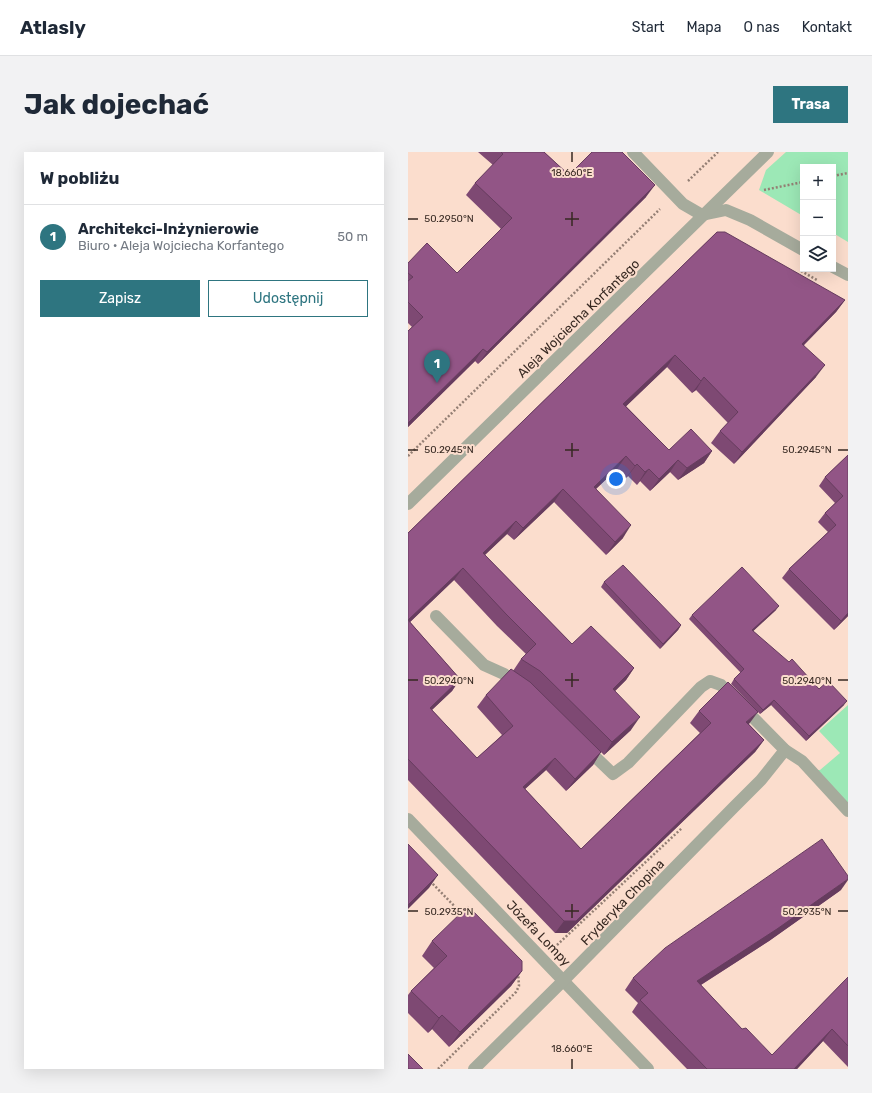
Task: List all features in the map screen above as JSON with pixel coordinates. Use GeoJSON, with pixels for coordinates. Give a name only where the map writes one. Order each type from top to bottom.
{"type":"FeatureCollection","features":[{"type":"Feature","properties":{"kind":"street"},"geometry":{"type":"LineString","coordinates":[[633,152],[683,204],[702,215],[726,210],[750,220],[800,248]]}},
{"type":"Feature","properties":{"kind":"street","name":"Aleja Wojciecha Korfantego"},"geometry":{"type":"LineString","coordinates":[[408,504],[768,152]]}},
{"type":"Feature","properties":{"kind":"street"},"geometry":{"type":"LineString","coordinates":[[836,269],[848,275]]}},
{"type":"Feature","properties":{"kind":"street"},"geometry":{"type":"LineString","coordinates":[[436,616],[484,665],[504,674],[526,689]]}},
{"type":"Feature","properties":{"kind":"street"},"geometry":{"type":"LineString","coordinates":[[575,737],[613,774],[628,764],[700,687],[710,681],[721,684],[785,750],[802,761],[848,811]]}},
{"type":"Feature","properties":{"kind":"street","name":"Fryderyka Chopina"},"geometry":{"type":"LineString","coordinates":[[474,1069],[761,780],[785,750]]}},
{"type":"Feature","properties":{"kind":"street","name":"Józefa Lompy"},"geometry":{"type":"LineString","coordinates":[[408,819],[648,1069]]}},
{"type":"Feature","properties":{"kind":"path"},"geometry":{"type":"LineString","coordinates":[[687,182],[718,152]]}},
{"type":"Feature","properties":{"kind":"path"},"geometry":{"type":"LineString","coordinates":[[836,175],[848,173]]}},
{"type":"Feature","properties":{"kind":"path"},"geometry":{"type":"LineString","coordinates":[[764,190],[800,183]]}},
{"type":"Feature","properties":{"kind":"path"},"geometry":{"type":"LineString","coordinates":[[408,456],[665,204]]}},
{"type":"Feature","properties":{"kind":"path"},"geometry":{"type":"LineString","coordinates":[[552,940],[557,945],[686,824]]}},
{"type":"Feature","properties":{"kind":"path"},"geometry":{"type":"LineString","coordinates":[[424,875],[463,915]]}},
{"type":"Feature","properties":{"kind":"path"},"geometry":{"type":"LineString","coordinates":[[438,1069],[516,992],[519,986],[519,978],[518,972],[512,966]]}},
{"type":"Feature","properties":{"kind":"green space"},"geometry":{"type":"Polygon","coordinates":[[[786,152],[848,152],[848,242],[836,235],[836,164],[800,164],[800,214],[759,190],[766,170],[786,152]]]}},
{"type":"Feature","properties":{"kind":"green space"},"geometry":{"type":"Polygon","coordinates":[[[848,705],[848,811],[811,770],[820,770],[840,753],[819,731],[848,705]]]}},
{"type":"Feature","properties":{"kind":"building"},"geometry":{"type":"Polygon","coordinates":[[[501,152],[544,152],[569,175],[592,152],[622,152],[655,185],[487,352],[483,349],[408,423],[408,331],[423,317],[408,302],[408,281],[413,277],[408,273],[408,263],[427,243],[457,273],[512,218],[475,183],[503,154],[501,152]]]}},
{"type":"Feature","properties":{"kind":"building"},"geometry":{"type":"Polygon","coordinates":[[[717,232],[725,232],[845,300],[802,344],[825,365],[742,452],[720,431],[738,412],[704,377],[701,381],[675,355],[623,404],[669,450],[691,429],[712,451],[687,468],[678,460],[659,479],[649,469],[645,472],[637,464],[635,466],[626,456],[594,487],[631,525],[615,542],[563,489],[523,528],[516,521],[483,553],[572,644],[591,626],[634,668],[613,689],[640,717],[612,742],[540,671],[521,659],[536,644],[463,568],[408,620],[408,533],[717,232]]]}},
{"type":"Feature","properties":{"kind":"building"},"geometry":{"type":"Polygon","coordinates":[[[848,455],[848,613],[841,621],[789,569],[836,525],[825,513],[843,496],[825,477],[848,455]]]}},
{"type":"Feature","properties":{"kind":"building"},"geometry":{"type":"Polygon","coordinates":[[[623,565],[681,625],[663,644],[604,582],[623,565]]]}},
{"type":"Feature","properties":{"kind":"building"},"geometry":{"type":"Polygon","coordinates":[[[742,567],[779,606],[752,630],[789,662],[792,659],[819,689],[828,681],[847,701],[809,736],[774,700],[763,710],[734,679],[744,669],[692,615],[742,567]]]}},
{"type":"Feature","properties":{"kind":"building"},"geometry":{"type":"Polygon","coordinates":[[[408,620],[460,679],[430,708],[477,758],[513,726],[486,695],[511,669],[530,682],[601,752],[575,779],[555,758],[523,787],[581,849],[711,723],[699,711],[728,682],[758,712],[746,722],[764,740],[576,921],[564,921],[408,759],[408,620]]]}},
{"type":"Feature","properties":{"kind":"building"},"geometry":{"type":"Polygon","coordinates":[[[822,839],[848,876],[848,879],[777,929],[697,981],[742,1029],[746,1028],[772,1055],[848,977],[848,1046],[832,1029],[794,1069],[707,1069],[640,1000],[648,993],[633,978],[665,948],[822,839]]]}},
{"type":"Feature","properties":{"kind":"building"},"geometry":{"type":"Polygon","coordinates":[[[408,844],[438,875],[408,905],[408,844]]]}},
{"type":"Feature","properties":{"kind":"building"},"geometry":{"type":"Polygon","coordinates":[[[468,906],[522,961],[522,971],[460,1032],[442,1015],[439,1018],[411,991],[447,956],[432,941],[468,906]]]}},
{"type":"Feature","properties":{"kind":"building"},"geometry":{"type":"Polygon","coordinates":[[[408,1054],[423,1069],[408,1069],[408,1054]]]}},
{"type":"Feature","properties":{"kind":"place","name":"Architekci-Inżynierowie"},"geometry":{"type":"Point","coordinates":[437,383]}}]}
